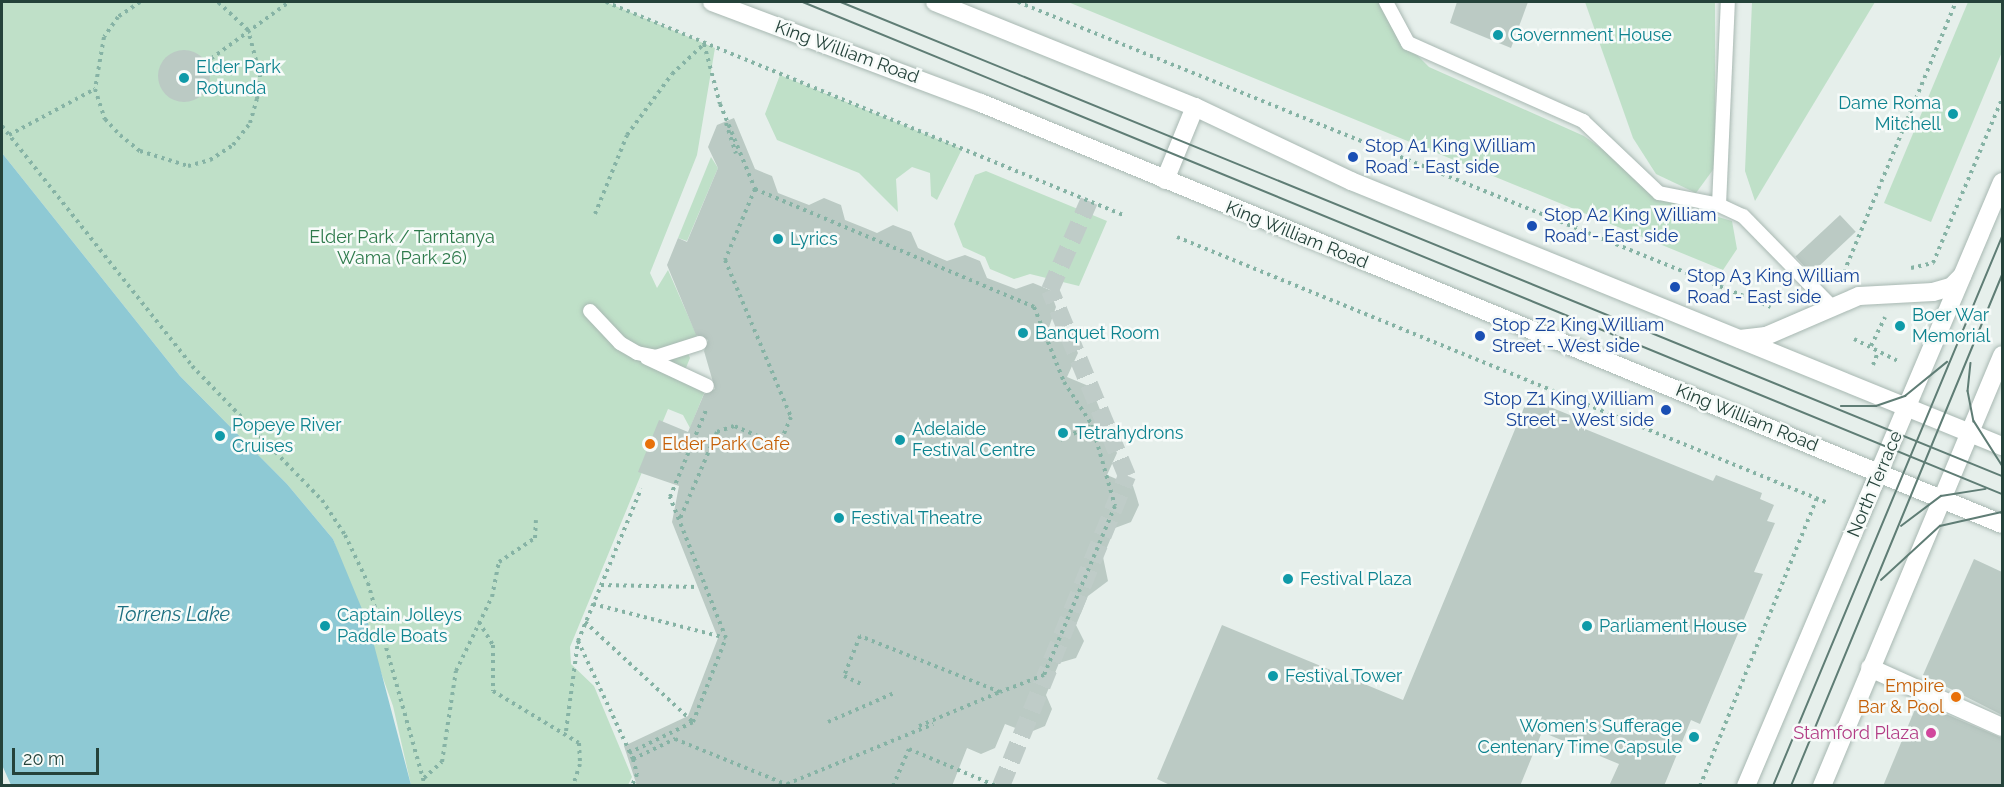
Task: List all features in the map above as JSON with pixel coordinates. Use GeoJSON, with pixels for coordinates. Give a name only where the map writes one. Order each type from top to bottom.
{"type":"FeatureCollection","features":[{"type":"Feature","properties":{"kind":"main road","name":"King William Road"},"geometry":{"type":"LineString","coordinates":[[712,2],[876,62],[1881,471],[2002,524]]}},
{"type":"Feature","properties":{"kind":"main road"},"geometry":{"type":"LineString","coordinates":[[935,2],[1195,107],[1351,181],[2002,446]]}},
{"type":"Feature","properties":{"kind":"main road"},"geometry":{"type":"LineString","coordinates":[[1165,180],[1195,107]]}},
{"type":"Feature","properties":{"kind":"main road","name":"North Terrace"},"geometry":{"type":"LineString","coordinates":[[1746,786],[2002,182]]}},
{"type":"Feature","properties":{"kind":"main road"},"geometry":{"type":"LineString","coordinates":[[1731,337],[1766,336],[1831,306],[1868,294],[1944,290],[1966,269]]}},
{"type":"Feature","properties":{"kind":"main road"},"geometry":{"type":"LineString","coordinates":[[1822,786],[2002,355]]}},
{"type":"Feature","properties":{"kind":"main road"},"geometry":{"type":"LineString","coordinates":[[1870,668],[2002,727]]}},
{"type":"Feature","properties":{"kind":"lane"},"geometry":{"type":"LineString","coordinates":[[1386,2],[1408,42],[1583,121],[1659,193],[1719,205],[1743,216],[1831,306]]}},
{"type":"Feature","properties":{"kind":"lane"},"geometry":{"type":"LineString","coordinates":[[1719,205],[1728,2]]}},
{"type":"Feature","properties":{"kind":"lane"},"geometry":{"type":"LineString","coordinates":[[590,311],[620,343],[707,386]]}},
{"type":"Feature","properties":{"kind":"lane"},"geometry":{"type":"LineString","coordinates":[[637,353],[656,357],[700,343]]}},
{"type":"Feature","properties":{"kind":"path"},"geometry":{"type":"LineString","coordinates":[[140,2],[118,17],[104,37],[96,89],[105,119],[140,151],[188,166],[210,160],[250,123],[257,99],[260,75],[248,30],[218,2]]}},
{"type":"Feature","properties":{"kind":"path"},"geometry":{"type":"LineString","coordinates":[[205,63],[289,2]]}},
{"type":"Feature","properties":{"kind":"path"},"geometry":{"type":"LineString","coordinates":[[606,2],[1123,215]]}},
{"type":"Feature","properties":{"kind":"path"},"geometry":{"type":"LineString","coordinates":[[1018,2],[1777,309]]}},
{"type":"Feature","properties":{"kind":"path"},"geometry":{"type":"LineString","coordinates":[[1866,270],[1844,272],[1956,2]]}},
{"type":"Feature","properties":{"kind":"path"},"geometry":{"type":"LineString","coordinates":[[633,759],[675,739],[788,785],[1044,675],[1114,506],[1092,425],[1064,382],[1034,307],[755,189],[726,121],[704,44]]}},
{"type":"Feature","properties":{"kind":"path"},"geometry":{"type":"LineString","coordinates":[[596,214],[627,135],[672,74],[704,44]]}},
{"type":"Feature","properties":{"kind":"path"},"geometry":{"type":"LineString","coordinates":[[9,135],[37,118],[96,89]]}},
{"type":"Feature","properties":{"kind":"path"},"geometry":{"type":"LineString","coordinates":[[1898,268],[1933,263],[2002,99]]}},
{"type":"Feature","properties":{"kind":"path"},"geometry":{"type":"LineString","coordinates":[[2,126],[192,366],[322,500],[345,535],[368,583],[425,786]]}},
{"type":"Feature","properties":{"kind":"path"},"geometry":{"type":"LineString","coordinates":[[679,521],[717,432],[734,426],[779,445],[791,417],[725,260],[755,189]]}},
{"type":"Feature","properties":{"kind":"path"},"geometry":{"type":"LineString","coordinates":[[1177,237],[1828,502]]}},
{"type":"Feature","properties":{"kind":"path"},"geometry":{"type":"LineString","coordinates":[[1871,346],[1889,309]]}},
{"type":"Feature","properties":{"kind":"path"},"geometry":{"type":"LineString","coordinates":[[1854,339],[1898,361]]}},
{"type":"Feature","properties":{"kind":"path"},"geometry":{"type":"LineString","coordinates":[[1873,365],[1878,352]]}},
{"type":"Feature","properties":{"kind":"path"},"geometry":{"type":"LineString","coordinates":[[629,753],[693,722],[726,638],[670,496],[706,410]]}},
{"type":"Feature","properties":{"kind":"path"},"geometry":{"type":"LineString","coordinates":[[1060,440],[1092,425]]}},
{"type":"Feature","properties":{"kind":"path"},"geometry":{"type":"LineString","coordinates":[[566,731],[578,641],[641,489]]}},
{"type":"Feature","properties":{"kind":"path"},"geometry":{"type":"LineString","coordinates":[[1700,786],[1817,498]]}},
{"type":"Feature","properties":{"kind":"path"},"geometry":{"type":"LineString","coordinates":[[424,778],[442,762],[456,671],[492,597],[499,562],[535,538],[536,520]]}},
{"type":"Feature","properties":{"kind":"path"},"geometry":{"type":"LineString","coordinates":[[601,585],[699,586]]}},
{"type":"Feature","properties":{"kind":"path"},"geometry":{"type":"LineString","coordinates":[[593,604],[726,638]]}},
{"type":"Feature","properties":{"kind":"path"},"geometry":{"type":"LineString","coordinates":[[478,622],[493,645],[493,691],[566,731],[581,750],[573,786]]}},
{"type":"Feature","properties":{"kind":"path"},"geometry":{"type":"LineString","coordinates":[[585,622],[693,722]]}},
{"type":"Feature","properties":{"kind":"path"},"geometry":{"type":"LineString","coordinates":[[863,685],[844,676],[860,636],[1000,692]]}},
{"type":"Feature","properties":{"kind":"path"},"geometry":{"type":"LineString","coordinates":[[578,641],[633,759],[637,774],[632,786]]}},
{"type":"Feature","properties":{"kind":"path"},"geometry":{"type":"LineString","coordinates":[[828,722],[894,693]]}},
{"type":"Feature","properties":{"kind":"path"},"geometry":{"type":"LineString","coordinates":[[902,735],[933,724]]}},
{"type":"Feature","properties":{"kind":"path"},"geometry":{"type":"LineString","coordinates":[[668,735],[716,756]]}},
{"type":"Feature","properties":{"kind":"path"},"geometry":{"type":"LineString","coordinates":[[892,786],[909,749],[996,786]]}},
{"type":"Feature","properties":{"kind":"green space","name":"Elder Park / Tarntanya Wama (Park 26)"},"geometry":{"type":"Polygon","coordinates":[[[2,2],[606,2],[715,48],[697,155],[650,273],[657,288],[668,270],[700,343],[686,349],[690,358],[683,375],[707,386],[690,428],[683,415],[668,409],[570,647],[571,664],[594,686],[632,777],[628,785],[411,785],[393,706],[333,539],[287,484],[180,376],[2,153],[2,2]]]}},
{"type":"Feature","properties":{"kind":"green space"},"geometry":{"type":"Polygon","coordinates":[[[1068,2],[1383,2],[1403,41],[1429,67],[1584,136],[1681,206],[1732,221],[1737,249],[1723,270],[1068,2]]]}},
{"type":"Feature","properties":{"kind":"green space"},"geometry":{"type":"Polygon","coordinates":[[[1585,2],[1715,2],[1715,167],[1696,193],[1656,174],[1633,138],[1585,2]]]}},
{"type":"Feature","properties":{"kind":"green space"},"geometry":{"type":"Polygon","coordinates":[[[1752,2],[1875,2],[1755,201],[1745,171],[1752,2]]]}},
{"type":"Feature","properties":{"kind":"green space"},"geometry":{"type":"Polygon","coordinates":[[[1968,2],[2002,2],[2002,52],[1931,222],[1884,203],[1968,2]]]}},
{"type":"Feature","properties":{"kind":"green space"},"geometry":{"type":"Polygon","coordinates":[[[780,75],[962,149],[937,200],[931,196],[930,173],[912,167],[896,179],[898,212],[859,173],[777,140],[765,114],[780,75]]]}},
{"type":"Feature","properties":{"kind":"green space"},"geometry":{"type":"Polygon","coordinates":[[[711,157],[718,168],[687,241],[678,238],[711,157]]]}},
{"type":"Feature","properties":{"kind":"green space"},"geometry":{"type":"Polygon","coordinates":[[[986,171],[1107,221],[1079,286],[1030,274],[1014,279],[990,269],[985,257],[963,247],[954,224],[975,175],[986,171]]]}},
{"type":"Feature","properties":{"kind":"water","name":"Torrens Lake"},"geometry":{"type":"Polygon","coordinates":[[[2,153],[180,376],[287,484],[333,539],[369,626],[411,785],[11,785],[2,765],[2,153]]]}},
{"type":"Feature","properties":{"kind":"building","name":"Government House"},"geometry":{"type":"Polygon","coordinates":[[[1457,2],[1528,2],[1511,48],[1450,23],[1457,2]]]}},
{"type":"Feature","properties":{"kind":"building","name":"Elder Park Rotunda"},"geometry":{"type":"Polygon","coordinates":[[[179,50],[189,50],[203,57],[210,76],[203,95],[189,102],[179,102],[169,98],[162,91],[158,81],[158,71],[162,61],[169,54],[179,50]]]}},
{"type":"Feature","properties":{"kind":"building","name":"Adelaide Festival Centre"},"geometry":{"type":"Polygon","coordinates":[[[734,118],[755,169],[772,176],[778,193],[809,205],[824,198],[841,205],[845,220],[877,233],[893,225],[911,232],[918,248],[947,261],[965,255],[980,261],[987,278],[1016,289],[1033,283],[1050,290],[1056,307],[1047,333],[1071,338],[1078,353],[1067,377],[1091,387],[1117,453],[1107,475],[1133,486],[1136,495],[1139,505],[1131,522],[1115,528],[1103,557],[1108,581],[1088,596],[1076,625],[1084,641],[1076,658],[1059,663],[1046,695],[1052,709],[1045,726],[1028,733],[1005,724],[995,748],[981,754],[967,748],[952,786],[637,786],[624,746],[688,716],[718,638],[672,522],[679,486],[638,472],[659,420],[688,432],[704,394],[715,389],[704,351],[708,340],[696,335],[667,265],[678,238],[687,242],[718,168],[708,147],[717,125],[734,118]]]}},
{"type":"Feature","properties":{"kind":"building"},"geometry":{"type":"Polygon","coordinates":[[[1840,215],[1856,232],[1811,273],[1795,257],[1840,215]]]}},
{"type":"Feature","properties":{"kind":"building","name":"Parliament House"},"geometry":{"type":"Polygon","coordinates":[[[1528,398],[1587,422],[1585,429],[1713,481],[1716,475],[1762,493],[1760,499],[1774,505],[1767,521],[1775,523],[1754,572],[1763,574],[1700,724],[1691,720],[1664,786],[1609,786],[1619,764],[1542,732],[1520,786],[1172,786],[1157,779],[1222,625],[1403,700],[1528,398]]]}},
{"type":"Feature","properties":{"kind":"building"},"geometry":{"type":"Polygon","coordinates":[[[1974,559],[2002,572],[2002,715],[1923,675],[1974,559]]]}},
{"type":"Feature","properties":{"kind":"building","name":"Stamford Plaza"},"geometry":{"type":"Polygon","coordinates":[[[1918,702],[2002,738],[2002,786],[1883,786],[1918,702]]]}},
{"type":"Feature","properties":{"kind":"tunnel"},"geometry":{"type":"LineString","coordinates":[[1001,786],[1127,476],[1050,290],[1089,201]]}},
{"type":"Feature","properties":{"kind":"tram line"},"geometry":{"type":"LineString","coordinates":[[803,2],[2002,494]]}},
{"type":"Feature","properties":{"kind":"tram line"},"geometry":{"type":"LineString","coordinates":[[841,2],[2002,476]]}},
{"type":"Feature","properties":{"kind":"tram line"},"geometry":{"type":"LineString","coordinates":[[1773,786],[2002,237]]}},
{"type":"Feature","properties":{"kind":"tram line"},"geometry":{"type":"LineString","coordinates":[[1791,786],[2002,275]]}},
{"type":"Feature","properties":{"kind":"tram line"},"geometry":{"type":"LineString","coordinates":[[1841,406],[1876,406],[1905,396],[1947,362]]}},
{"type":"Feature","properties":{"kind":"tram line"},"geometry":{"type":"LineString","coordinates":[[1971,363],[1968,391],[1974,421],[2002,465]]}},
{"type":"Feature","properties":{"kind":"tram line"},"geometry":{"type":"LineString","coordinates":[[1901,526],[1941,496],[1985,489]]}},
{"type":"Feature","properties":{"kind":"tram line"},"geometry":{"type":"LineString","coordinates":[[1881,580],[1940,526],[2002,512]]}},
{"type":"Feature","properties":{"kind":"place","name":"Government House"},"geometry":{"type":"Point","coordinates":[1498,35]}},
{"type":"Feature","properties":{"kind":"place","name":"Elder Park Rotunda"},"geometry":{"type":"Point","coordinates":[184,78]}},
{"type":"Feature","properties":{"kind":"place","name":"Dame Roma Mitchell"},"geometry":{"type":"Point","coordinates":[1953,114]}},
{"type":"Feature","properties":{"kind":"place","name":"Stop A1 King William Road - East side"},"geometry":{"type":"Point","coordinates":[1353,157]}},
{"type":"Feature","properties":{"kind":"place","name":"Stop A2 King William Road - East side"},"geometry":{"type":"Point","coordinates":[1532,226]}},
{"type":"Feature","properties":{"kind":"place","name":"Lyrics"},"geometry":{"type":"Point","coordinates":[778,239]}},
{"type":"Feature","properties":{"kind":"place","name":"Stop A3 King William Road - East side"},"geometry":{"type":"Point","coordinates":[1675,287]}},
{"type":"Feature","properties":{"kind":"place","name":"Boer War Memorial"},"geometry":{"type":"Point","coordinates":[1900,326]}},
{"type":"Feature","properties":{"kind":"place","name":"Banquet Room"},"geometry":{"type":"Point","coordinates":[1023,333]}},
{"type":"Feature","properties":{"kind":"place","name":"Stop Z2 King William Street - West side"},"geometry":{"type":"Point","coordinates":[1480,336]}},
{"type":"Feature","properties":{"kind":"place","name":"Stop Z1 King William Street - West side"},"geometry":{"type":"Point","coordinates":[1666,410]}},
{"type":"Feature","properties":{"kind":"place","name":"Tetrahydrons"},"geometry":{"type":"Point","coordinates":[1063,433]}},
{"type":"Feature","properties":{"kind":"place","name":"Popeye River Cruises"},"geometry":{"type":"Point","coordinates":[220,436]}},
{"type":"Feature","properties":{"kind":"place","name":"Adelaide Festival Centre"},"geometry":{"type":"Point","coordinates":[900,440]}},
{"type":"Feature","properties":{"kind":"place","name":"Elder Park Cafe"},"geometry":{"type":"Point","coordinates":[650,444]}},
{"type":"Feature","properties":{"kind":"place","name":"Festival Theatre"},"geometry":{"type":"Point","coordinates":[839,518]}},
{"type":"Feature","properties":{"kind":"place","name":"Festival Plaza"},"geometry":{"type":"Point","coordinates":[1288,579]}},
{"type":"Feature","properties":{"kind":"place","name":"Captain Jolleys Paddle Boats"},"geometry":{"type":"Point","coordinates":[325,626]}},
{"type":"Feature","properties":{"kind":"place","name":"Parliament House"},"geometry":{"type":"Point","coordinates":[1587,626]}},
{"type":"Feature","properties":{"kind":"place","name":"Festival Tower"},"geometry":{"type":"Point","coordinates":[1273,676]}},
{"type":"Feature","properties":{"kind":"place","name":"Empire Bar & Pool"},"geometry":{"type":"Point","coordinates":[1956,697]}},
{"type":"Feature","properties":{"kind":"place","name":"Stamford Plaza"},"geometry":{"type":"Point","coordinates":[1931,733]}},
{"type":"Feature","properties":{"kind":"place","name":"Women's Sufferage Centenary Time Capsule"},"geometry":{"type":"Point","coordinates":[1694,737]}}]}
